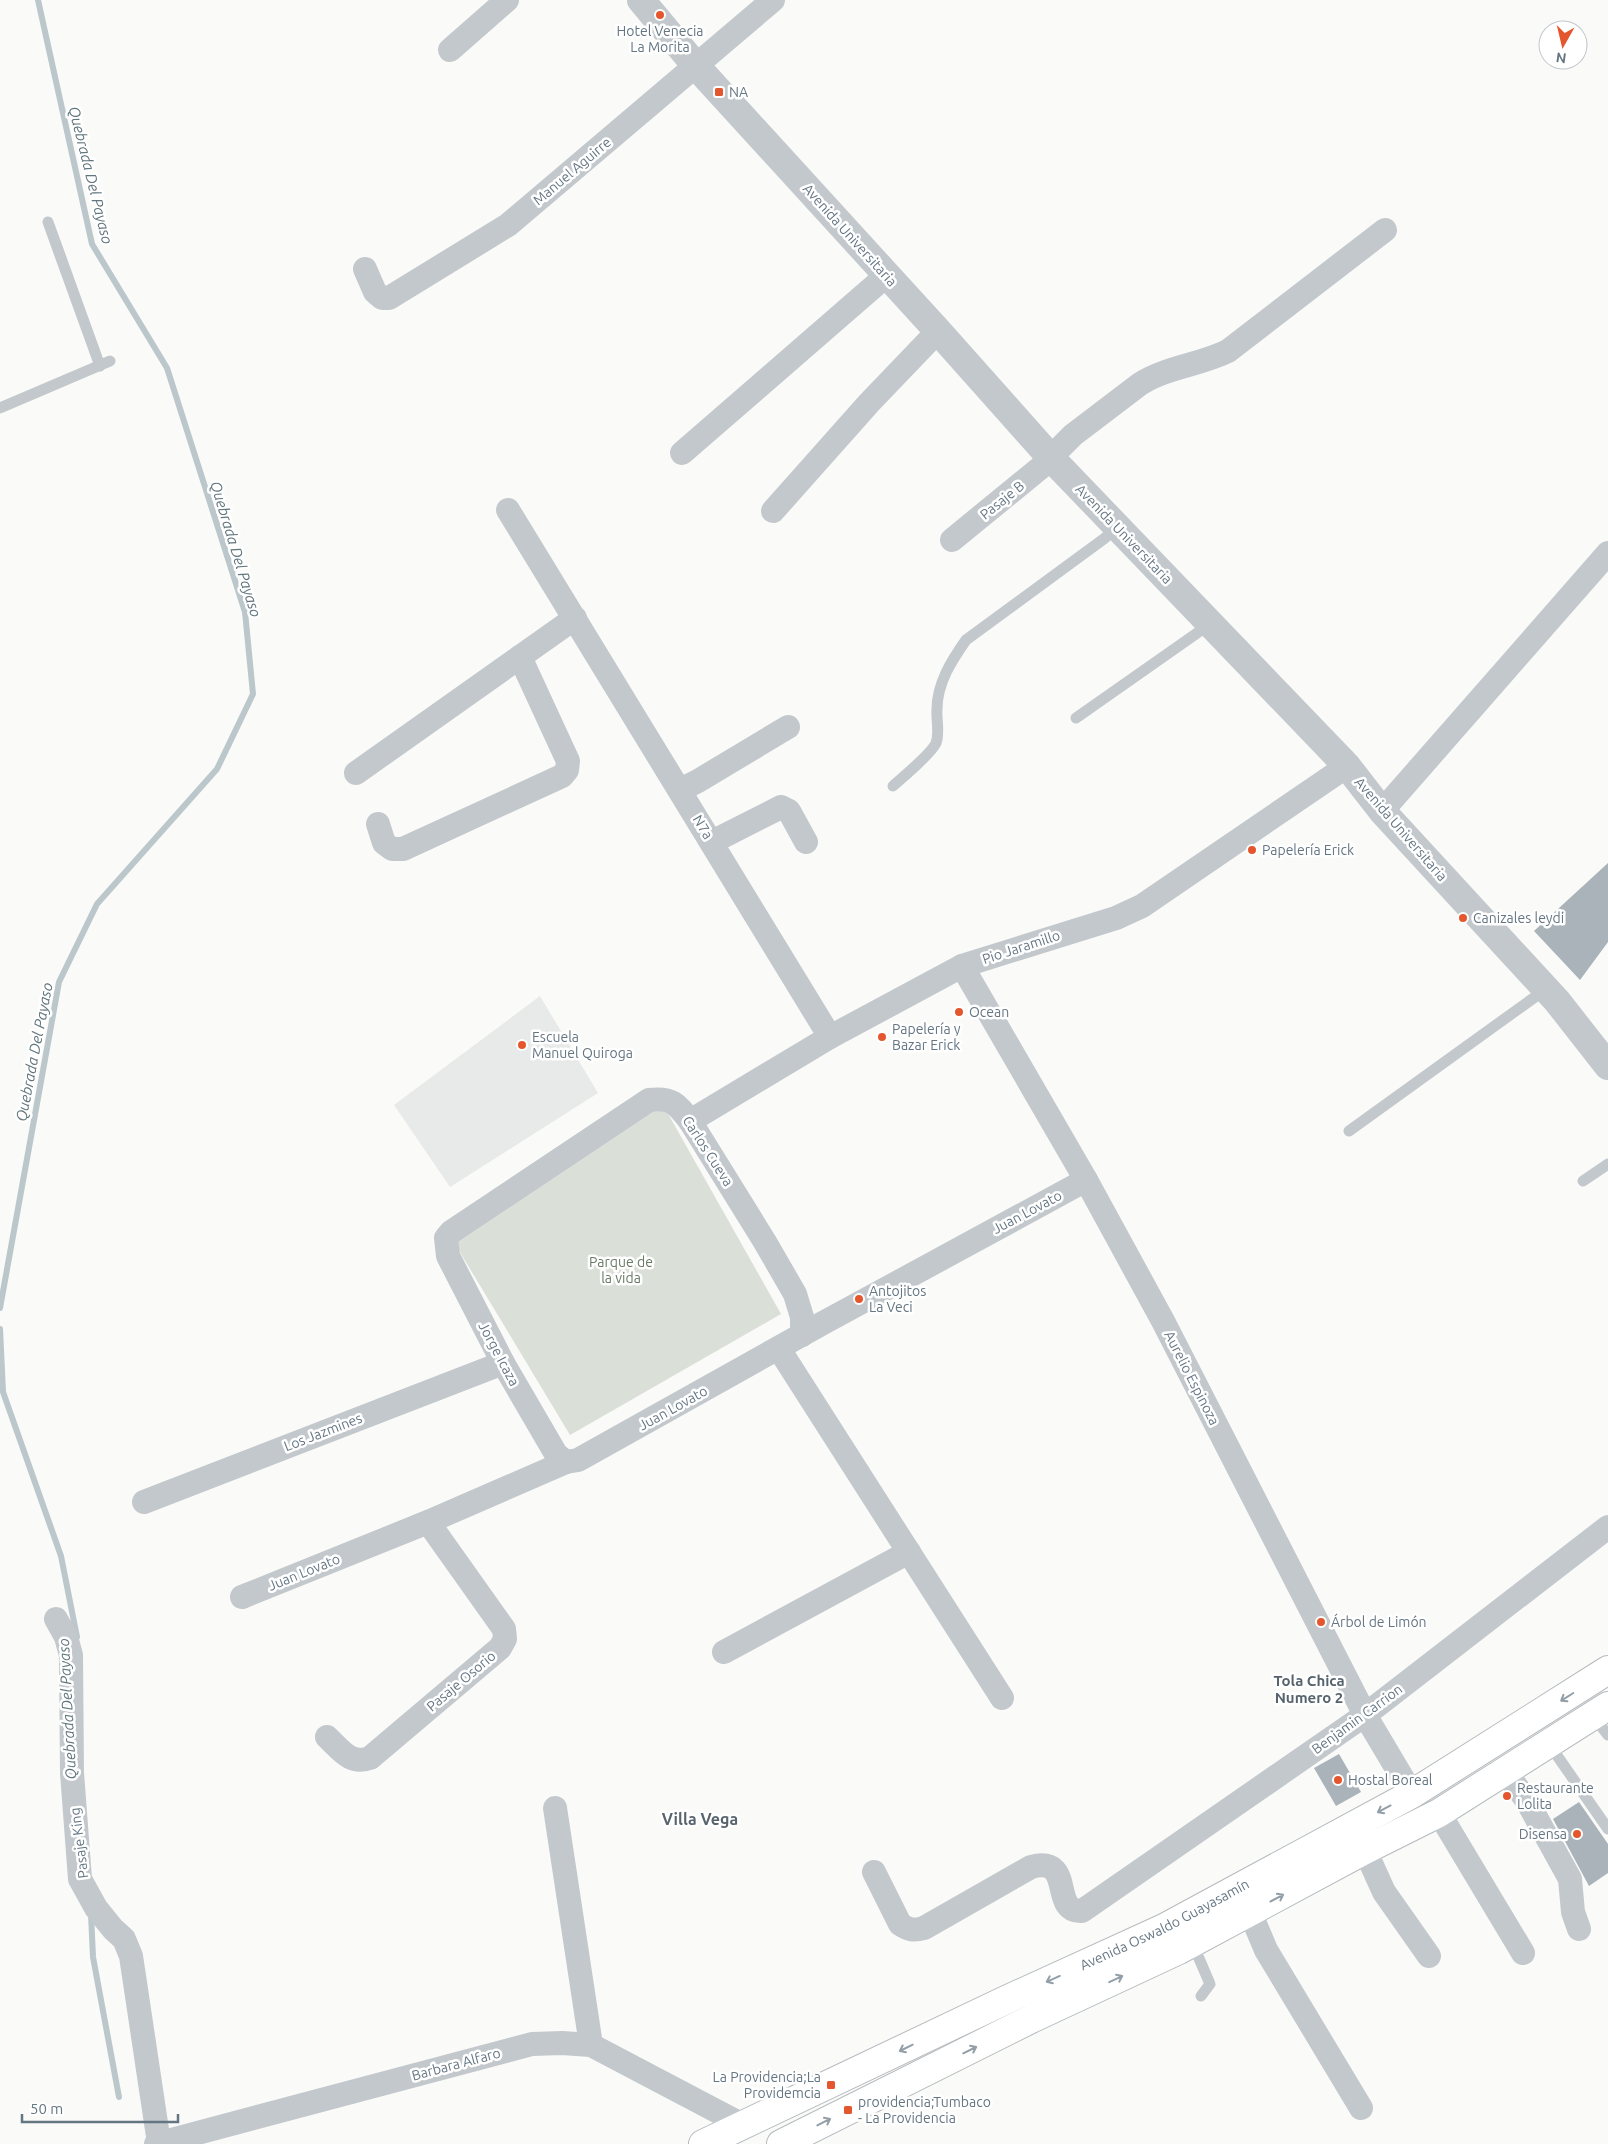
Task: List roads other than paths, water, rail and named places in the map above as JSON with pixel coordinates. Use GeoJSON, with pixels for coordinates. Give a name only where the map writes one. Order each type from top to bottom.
{"type":"FeatureCollection","features":[{"type":"Feature","properties":{"kind":"main road","name":"Avenida Oswaldo Guayasamín"},"geometry":{"type":"LineString","coordinates":[[703,2144],[1008,1999],[1164,1928],[1412,1794],[1608,1670]]}},
{"type":"Feature","properties":{"kind":"main road","name":"Avenida Oswaldo Guayasamín"},"geometry":{"type":"LineString","coordinates":[[781,2144],[1192,1942],[1439,1813],[1549,1744],[1603,1719]]}},
{"type":"Feature","properties":{"kind":"street"},"geometry":{"type":"LineString","coordinates":[[450,50],[507,0]]}},
{"type":"Feature","properties":{"kind":"street","name":"Avenida Universitaria"},"geometry":{"type":"LineString","coordinates":[[641,0],[696,66],[1051,458],[1347,766],[1382,811],[1546,989],[1608,1066]]}},
{"type":"Feature","properties":{"kind":"street","name":"Manuel Aguirre"},"geometry":{"type":"LineString","coordinates":[[365,270],[375,292],[382,298],[390,298],[486,240],[508,225],[773,0]]}},
{"type":"Feature","properties":{"kind":"street","name":"Pasaje B"},"geometry":{"type":"LineString","coordinates":[[952,540],[1051,458],[1073,435],[1150,377],[1216,357],[1228,351],[1386,230]]}},
{"type":"Feature","properties":{"kind":"street"},"geometry":{"type":"LineString","coordinates":[[682,453],[887,276]]}},
{"type":"Feature","properties":{"kind":"street"},"geometry":{"type":"LineString","coordinates":[[773,511],[869,404],[938,331]]}},
{"type":"Feature","properties":{"kind":"street","name":"N7a"},"geometry":{"type":"LineString","coordinates":[[508,510],[830,1037]]}},
{"type":"Feature","properties":{"kind":"street"},"geometry":{"type":"LineString","coordinates":[[1382,811],[1608,553]]}},
{"type":"Feature","properties":{"kind":"street"},"geometry":{"type":"LineString","coordinates":[[356,773],[575,618]]}},
{"type":"Feature","properties":{"kind":"street"},"geometry":{"type":"LineString","coordinates":[[378,824],[384,843],[392,849],[403,848],[562,776],[567,770],[568,761],[520,657]]}},
{"type":"Feature","properties":{"kind":"street"},"geometry":{"type":"LineString","coordinates":[[680,790],[788,727]]}},
{"type":"Feature","properties":{"kind":"street","name":"Pio Jaramillo"},"geometry":{"type":"LineString","coordinates":[[690,1121],[830,1037],[962,966],[1116,918],[1142,906],[1347,766]]}},
{"type":"Feature","properties":{"kind":"street"},"geometry":{"type":"LineString","coordinates":[[712,842],[781,807],[788,810],[806,842]]}},
{"type":"Feature","properties":{"kind":"street","name":"Aurelio Espinoza"},"geometry":{"type":"LineString","coordinates":[[962,966],[1086,1180],[1163,1321],[1365,1715],[1412,1794]]}},
{"type":"Feature","properties":{"kind":"street","name":"Carlos Cueva"},"geometry":{"type":"LineString","coordinates":[[446,1238],[451,1232],[649,1100],[662,1098],[678,1106],[690,1121],[765,1242],[795,1294],[802,1317],[802,1335]]}},
{"type":"Feature","properties":{"kind":"street","name":"Juan Lovato"},"geometry":{"type":"LineString","coordinates":[[242,1597],[428,1522],[566,1462],[578,1460],[1086,1180]]}},
{"type":"Feature","properties":{"kind":"street","name":"Jorge Icaza"},"geometry":{"type":"LineString","coordinates":[[446,1238],[448,1256],[502,1363],[556,1454],[566,1462]]}},
{"type":"Feature","properties":{"kind":"street"},"geometry":{"type":"LineString","coordinates":[[779,1349],[1002,1698]]}},
{"type":"Feature","properties":{"kind":"street","name":"Los Jazmines"},"geometry":{"type":"LineString","coordinates":[[144,1502],[502,1363]]}},
{"type":"Feature","properties":{"kind":"street","name":"Pasaje Osorio"},"geometry":{"type":"LineString","coordinates":[[327,1737],[353,1760],[361,1761],[370,1758],[500,1648],[505,1639],[504,1629],[428,1522]]}},
{"type":"Feature","properties":{"kind":"street","name":"Benjamin Carrion"},"geometry":{"type":"LineString","coordinates":[[874,1872],[900,1924],[915,1930],[924,1928],[1031,1867],[1041,1864],[1056,1870],[1069,1908],[1082,1911],[1365,1715],[1608,1527]]}},
{"type":"Feature","properties":{"kind":"street"},"geometry":{"type":"LineString","coordinates":[[724,1652],[909,1552]]}},
{"type":"Feature","properties":{"kind":"street","name":"Pasaje King"},"geometry":{"type":"LineString","coordinates":[[56,1619],[66,1637],[70,1655],[72,1773],[80,1879],[96,1908],[124,1938],[131,1956],[157,2144]]}},
{"type":"Feature","properties":{"kind":"street"},"geometry":{"type":"LineString","coordinates":[[1505,1771],[1526,1801],[1570,1879],[1573,1912],[1579,1929]]}},
{"type":"Feature","properties":{"kind":"street"},"geometry":{"type":"LineString","coordinates":[[555,1808],[591,2045]]}},
{"type":"Feature","properties":{"kind":"street"},"geometry":{"type":"LineString","coordinates":[[1439,1813],[1523,1953]]}},
{"type":"Feature","properties":{"kind":"street"},"geometry":{"type":"LineString","coordinates":[[1365,1850],[1384,1892],[1428,1956]]}},
{"type":"Feature","properties":{"kind":"street"},"geometry":{"type":"LineString","coordinates":[[1250,1912],[1266,1950],[1361,2108]]}},
{"type":"Feature","properties":{"kind":"street","name":"Barbara Alfaro"},"geometry":{"type":"LineString","coordinates":[[157,2144],[532,2044],[562,2043],[591,2045],[743,2125]]}},
{"type":"Feature","properties":{"kind":"lane"},"geometry":{"type":"LineString","coordinates":[[1,404],[105,363],[48,222]]}},
{"type":"Feature","properties":{"kind":"lane"},"geometry":{"type":"LineString","coordinates":[[893,786],[936,744],[938,731],[936,708],[940,684],[954,657],[966,640],[1105,538],[1117,527]]}},
{"type":"Feature","properties":{"kind":"lane"},"geometry":{"type":"LineString","coordinates":[[1076,718],[1210,624]]}},
{"type":"Feature","properties":{"kind":"lane"},"geometry":{"type":"LineString","coordinates":[[1349,1131],[1546,989]]}},
{"type":"Feature","properties":{"kind":"lane"},"geometry":{"type":"LineString","coordinates":[[1583,1181],[1608,1164]]}},
{"type":"Feature","properties":{"kind":"lane"},"geometry":{"type":"LineString","coordinates":[[1549,1744],[1608,1829]]}},
{"type":"Feature","properties":{"kind":"lane"},"geometry":{"type":"LineString","coordinates":[[1192,1942],[1210,1984],[1201,1996]]}},
{"type":"Feature","properties":{"kind":"waterway","name":"Quebrada Del Payaso"},"geometry":{"type":"LineString","coordinates":[[0,1308],[59,982],[97,904],[217,769],[253,694],[245,612],[167,368],[92,244],[38,0]]}},
{"type":"Feature","properties":{"kind":"waterway","name":"Quebrada Del Payaso"},"geometry":{"type":"LineString","coordinates":[[0,1329],[3,1392],[61,1556],[77,1637]]}},
{"type":"Feature","properties":{"kind":"waterway","name":"Quebrada Del Payaso"},"geometry":{"type":"LineString","coordinates":[[91,1914],[93,1957],[119,2097]]}},
{"type":"Feature","properties":{"kind":"place","name":"Hotel Venecia La Morita"},"geometry":{"type":"Point","coordinates":[660,15]}},
{"type":"Feature","properties":{"kind":"place","name":"NA"},"geometry":{"type":"Point","coordinates":[719,92]}},
{"type":"Feature","properties":{"kind":"place","name":"Papelería Erick"},"geometry":{"type":"Point","coordinates":[1252,850]}},
{"type":"Feature","properties":{"kind":"place","name":"Canizales leydi"},"geometry":{"type":"Point","coordinates":[1463,918]}},
{"type":"Feature","properties":{"kind":"place","name":"Ocean"},"geometry":{"type":"Point","coordinates":[959,1012]}},
{"type":"Feature","properties":{"kind":"place","name":"Papelería y Bazar Erick"},"geometry":{"type":"Point","coordinates":[882,1037]}},
{"type":"Feature","properties":{"kind":"place","name":"Escuela Manuel Quiroga"},"geometry":{"type":"Point","coordinates":[522,1045]}},
{"type":"Feature","properties":{"kind":"place","name":"Antojitos La Veci"},"geometry":{"type":"Point","coordinates":[859,1299]}},
{"type":"Feature","properties":{"kind":"place","name":"Árbol de Limón"},"geometry":{"type":"Point","coordinates":[1321,1622]}},
{"type":"Feature","properties":{"kind":"place","name":"Hostal Boreal"},"geometry":{"type":"Point","coordinates":[1338,1780]}},
{"type":"Feature","properties":{"kind":"place","name":"Restaurante Lolita"},"geometry":{"type":"Point","coordinates":[1507,1796]}},
{"type":"Feature","properties":{"kind":"place","name":"Disensa"},"geometry":{"type":"Point","coordinates":[1577,1834]}},
{"type":"Feature","properties":{"kind":"place","name":"La Providencia;La Providemcia"},"geometry":{"type":"Point","coordinates":[831,2085]}},
{"type":"Feature","properties":{"kind":"place","name":"providencia;Tumbaco - La Providencia"},"geometry":{"type":"Point","coordinates":[848,2110]}},
{"type":"Feature","properties":{"kind":"district","name":"Tola Chica Numero 2"},"geometry":{"type":"Point","coordinates":[1309,1688]}},
{"type":"Feature","properties":{"kind":"district","name":"Villa Vega"},"geometry":{"type":"Point","coordinates":[700,1819]}},
{"type":"Feature","properties":{"kind":"park label","name":"Parque de la vida"},"geometry":{"type":"Point","coordinates":[621,1270]}}]}
